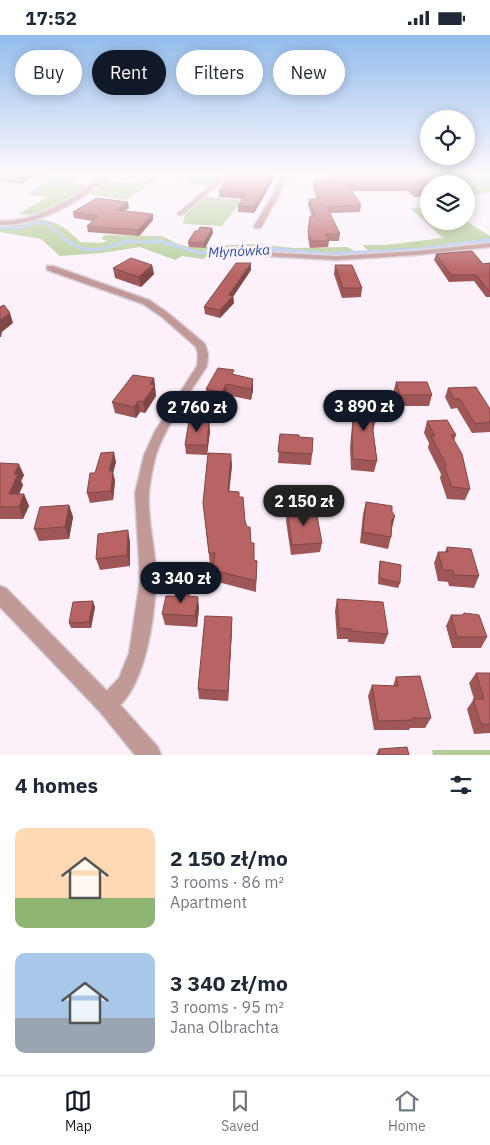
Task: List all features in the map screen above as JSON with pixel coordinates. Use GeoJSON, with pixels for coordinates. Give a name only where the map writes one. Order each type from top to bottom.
{"type":"FeatureCollection","features":[{"type":"Feature","properties":{"kind":"street"},"geometry":{"type":"LineString","coordinates":[[0,223],[24,223],[45,215],[55,209]]}},
{"type":"Feature","properties":{"kind":"street"},"geometry":{"type":"LineString","coordinates":[[180,214],[186,209]]}},
{"type":"Feature","properties":{"kind":"street"},"geometry":{"type":"LineString","coordinates":[[258,226],[268,209]]}},
{"type":"Feature","properties":{"kind":"street"},"geometry":{"type":"LineString","coordinates":[[264,254],[336,258],[416,253],[490,245]]}},
{"type":"Feature","properties":{"kind":"street"},"geometry":{"type":"LineString","coordinates":[[50,268],[146,303],[165,315],[196,341],[201,346],[203,354],[202,366],[161,431],[150,455],[142,493],[148,580],[138,653],[126,684],[107,705]]}},
{"type":"Feature","properties":{"kind":"street"},"geometry":{"type":"LineString","coordinates":[[0,594],[107,705],[150,755]]}},
{"type":"Feature","properties":{"kind":"green space"},"geometry":{"type":"Polygon","coordinates":[[[28,209],[53,209],[39,214],[18,214],[28,209]]]}},
{"type":"Feature","properties":{"kind":"green space"},"geometry":{"type":"Polygon","coordinates":[[[191,209],[235,209],[222,226],[183,224],[185,214],[191,209]]]}},
{"type":"Feature","properties":{"kind":"green space"},"geometry":{"type":"Polygon","coordinates":[[[411,209],[420,209],[420,217],[411,209]]]}},
{"type":"Feature","properties":{"kind":"green space"},"geometry":{"type":"Polygon","coordinates":[[[40,219],[62,226],[80,242],[100,243],[108,241],[101,239],[104,235],[162,236],[189,247],[255,244],[294,248],[348,247],[359,254],[321,257],[255,253],[255,256],[205,257],[204,259],[182,256],[175,260],[140,247],[102,253],[60,256],[41,239],[0,232],[0,225],[20,225],[40,219]]]}},
{"type":"Feature","properties":{"kind":"green space"},"geometry":{"type":"Polygon","coordinates":[[[475,227],[490,236],[490,243],[412,251],[370,252],[362,245],[385,245],[443,238],[434,230],[475,230],[475,227]]]}},
{"type":"Feature","properties":{"kind":"green space"},"geometry":{"type":"Polygon","coordinates":[[[432,750],[490,750],[490,755],[433,755],[432,750]]]}},
{"type":"Feature","properties":{"kind":"building"},"geometry":{"type":"Polygon","coordinates":[[[79,209],[118,209],[116,210],[153,214],[138,230],[87,226],[98,216],[73,212],[79,209]]]}},
{"type":"Feature","properties":{"kind":"building"},"geometry":{"type":"Polygon","coordinates":[[[312,209],[328,209],[340,234],[326,234],[329,241],[311,241],[308,232],[310,216],[315,216],[312,209]]]}},
{"type":"Feature","properties":{"kind":"building"},"geometry":{"type":"Polygon","coordinates":[[[200,227],[212,228],[204,243],[188,242],[195,231],[198,231],[200,227]]]}},
{"type":"Feature","properties":{"kind":"building"},"geometry":{"type":"Polygon","coordinates":[[[472,251],[483,264],[490,263],[490,291],[476,275],[451,275],[436,254],[472,251]]]}},
{"type":"Feature","properties":{"kind":"building"},"geometry":{"type":"Polygon","coordinates":[[[131,258],[152,265],[139,277],[113,268],[131,258]]]}},
{"type":"Feature","properties":{"kind":"building"},"geometry":{"type":"Polygon","coordinates":[[[236,263],[251,263],[229,295],[233,296],[220,310],[204,307],[236,263]]]}},
{"type":"Feature","properties":{"kind":"building"},"geometry":{"type":"Polygon","coordinates":[[[335,265],[352,265],[362,288],[343,288],[335,265]]]}},
{"type":"Feature","properties":{"kind":"building"},"geometry":{"type":"Polygon","coordinates":[[[4,305],[10,313],[0,320],[0,307],[4,305]]]}},
{"type":"Feature","properties":{"kind":"building"},"geometry":{"type":"Polygon","coordinates":[[[218,368],[234,370],[232,374],[253,379],[251,389],[226,384],[222,392],[206,389],[218,368]]]}},
{"type":"Feature","properties":{"kind":"building"},"geometry":{"type":"Polygon","coordinates":[[[133,375],[154,378],[150,384],[155,385],[143,402],[138,401],[134,407],[112,402],[133,375]]]}},
{"type":"Feature","properties":{"kind":"building"},"geometry":{"type":"Polygon","coordinates":[[[396,382],[427,382],[432,395],[400,395],[396,382]]]}},
{"type":"Feature","properties":{"kind":"building"},"geometry":{"type":"Polygon","coordinates":[[[476,387],[490,409],[490,422],[475,424],[460,399],[454,399],[448,388],[476,387]]]}},
{"type":"Feature","properties":{"kind":"building"},"geometry":{"type":"Polygon","coordinates":[[[355,402],[368,402],[375,409],[375,423],[372,423],[377,461],[353,459],[352,437],[355,402]]]}},
{"type":"Feature","properties":{"kind":"building"},"geometry":{"type":"Polygon","coordinates":[[[447,420],[456,435],[451,435],[462,454],[470,489],[452,487],[444,466],[447,466],[431,436],[435,436],[427,421],[447,420]]]}},
{"type":"Feature","properties":{"kind":"building"},"geometry":{"type":"Polygon","coordinates":[[[189,421],[209,422],[207,445],[185,445],[189,421]]]}},
{"type":"Feature","properties":{"kind":"building"},"geometry":{"type":"Polygon","coordinates":[[[280,434],[313,438],[312,454],[278,452],[280,434]]]}},
{"type":"Feature","properties":{"kind":"building"},"geometry":{"type":"Polygon","coordinates":[[[114,452],[109,471],[113,471],[111,491],[87,493],[90,473],[95,473],[101,453],[114,452]]]}},
{"type":"Feature","properties":{"kind":"building"},"geometry":{"type":"Polygon","coordinates":[[[208,453],[231,454],[228,491],[239,492],[239,497],[243,497],[245,521],[247,527],[250,527],[251,543],[254,543],[254,560],[257,561],[256,581],[213,570],[215,553],[209,553],[203,503],[208,453]]]}},
{"type":"Feature","properties":{"kind":"building"},"geometry":{"type":"Polygon","coordinates":[[[0,463],[19,464],[14,474],[18,474],[9,494],[24,494],[19,507],[0,507],[0,463]]]}},
{"type":"Feature","properties":{"kind":"building"},"geometry":{"type":"Polygon","coordinates":[[[366,502],[392,506],[392,512],[395,516],[392,519],[391,537],[363,532],[366,502]]]}},
{"type":"Feature","properties":{"kind":"building"},"geometry":{"type":"Polygon","coordinates":[[[69,505],[65,527],[34,529],[40,507],[69,505]]]}},
{"type":"Feature","properties":{"kind":"building"},"geometry":{"type":"Polygon","coordinates":[[[316,510],[322,543],[292,545],[287,511],[316,510]]]}},
{"type":"Feature","properties":{"kind":"building"},"geometry":{"type":"Polygon","coordinates":[[[128,530],[127,555],[96,559],[98,534],[128,530]]]}},
{"type":"Feature","properties":{"kind":"building"},"geometry":{"type":"Polygon","coordinates":[[[447,547],[471,549],[479,576],[454,575],[453,570],[443,570],[438,552],[448,552],[447,547]]]}},
{"type":"Feature","properties":{"kind":"building"},"geometry":{"type":"Polygon","coordinates":[[[380,561],[401,565],[400,583],[379,578],[380,561]]]}},
{"type":"Feature","properties":{"kind":"building"},"geometry":{"type":"Polygon","coordinates":[[[177,589],[190,590],[189,596],[198,597],[195,616],[162,614],[166,596],[176,596],[177,589]]]}},
{"type":"Feature","properties":{"kind":"building"},"geometry":{"type":"Polygon","coordinates":[[[337,599],[383,602],[388,634],[351,631],[351,629],[339,628],[337,599]]]}},
{"type":"Feature","properties":{"kind":"building"},"geometry":{"type":"Polygon","coordinates":[[[93,601],[89,622],[69,623],[73,602],[93,601]]]}},
{"type":"Feature","properties":{"kind":"building"},"geometry":{"type":"Polygon","coordinates":[[[464,613],[479,615],[487,637],[457,637],[451,615],[463,615],[464,613]]]}},
{"type":"Feature","properties":{"kind":"building"},"geometry":{"type":"Polygon","coordinates":[[[205,616],[232,617],[228,691],[198,689],[205,616]]]}},
{"type":"Feature","properties":{"kind":"building"},"geometry":{"type":"Polygon","coordinates":[[[476,673],[490,673],[490,724],[481,724],[473,699],[484,699],[476,673]]]}},
{"type":"Feature","properties":{"kind":"building"},"geometry":{"type":"Polygon","coordinates":[[[420,676],[431,718],[378,721],[372,685],[398,686],[396,677],[420,676]]]}},
{"type":"Feature","properties":{"kind":"building"},"geometry":{"type":"Polygon","coordinates":[[[407,747],[409,755],[380,755],[379,749],[407,747]]]}},
{"type":"Feature","properties":{"kind":"waterway","name":"Młynówka"},"geometry":{"type":"LineString","coordinates":[[0,227],[19,228],[34,223],[48,224],[68,242]]}},
{"type":"Feature","properties":{"kind":"waterway","name":"Młynówka"},"geometry":{"type":"LineString","coordinates":[[67,240],[74,245],[89,250],[114,246],[130,240]]}},
{"type":"Feature","properties":{"kind":"waterway","name":"Młynówka"},"geometry":{"type":"LineString","coordinates":[[156,240],[199,253],[265,248],[327,254],[420,249],[486,240]]}},
{"type":"Feature","properties":{"kind":"waterway","name":"Młynówka"},"geometry":{"type":"LineString","coordinates":[[477,242],[490,240]]}},
{"type":"Feature","properties":{"kind":"waterway","name":"Młynówka"},"geometry":{"type":"LineString","coordinates":[[126,242],[160,242]]}}]}
